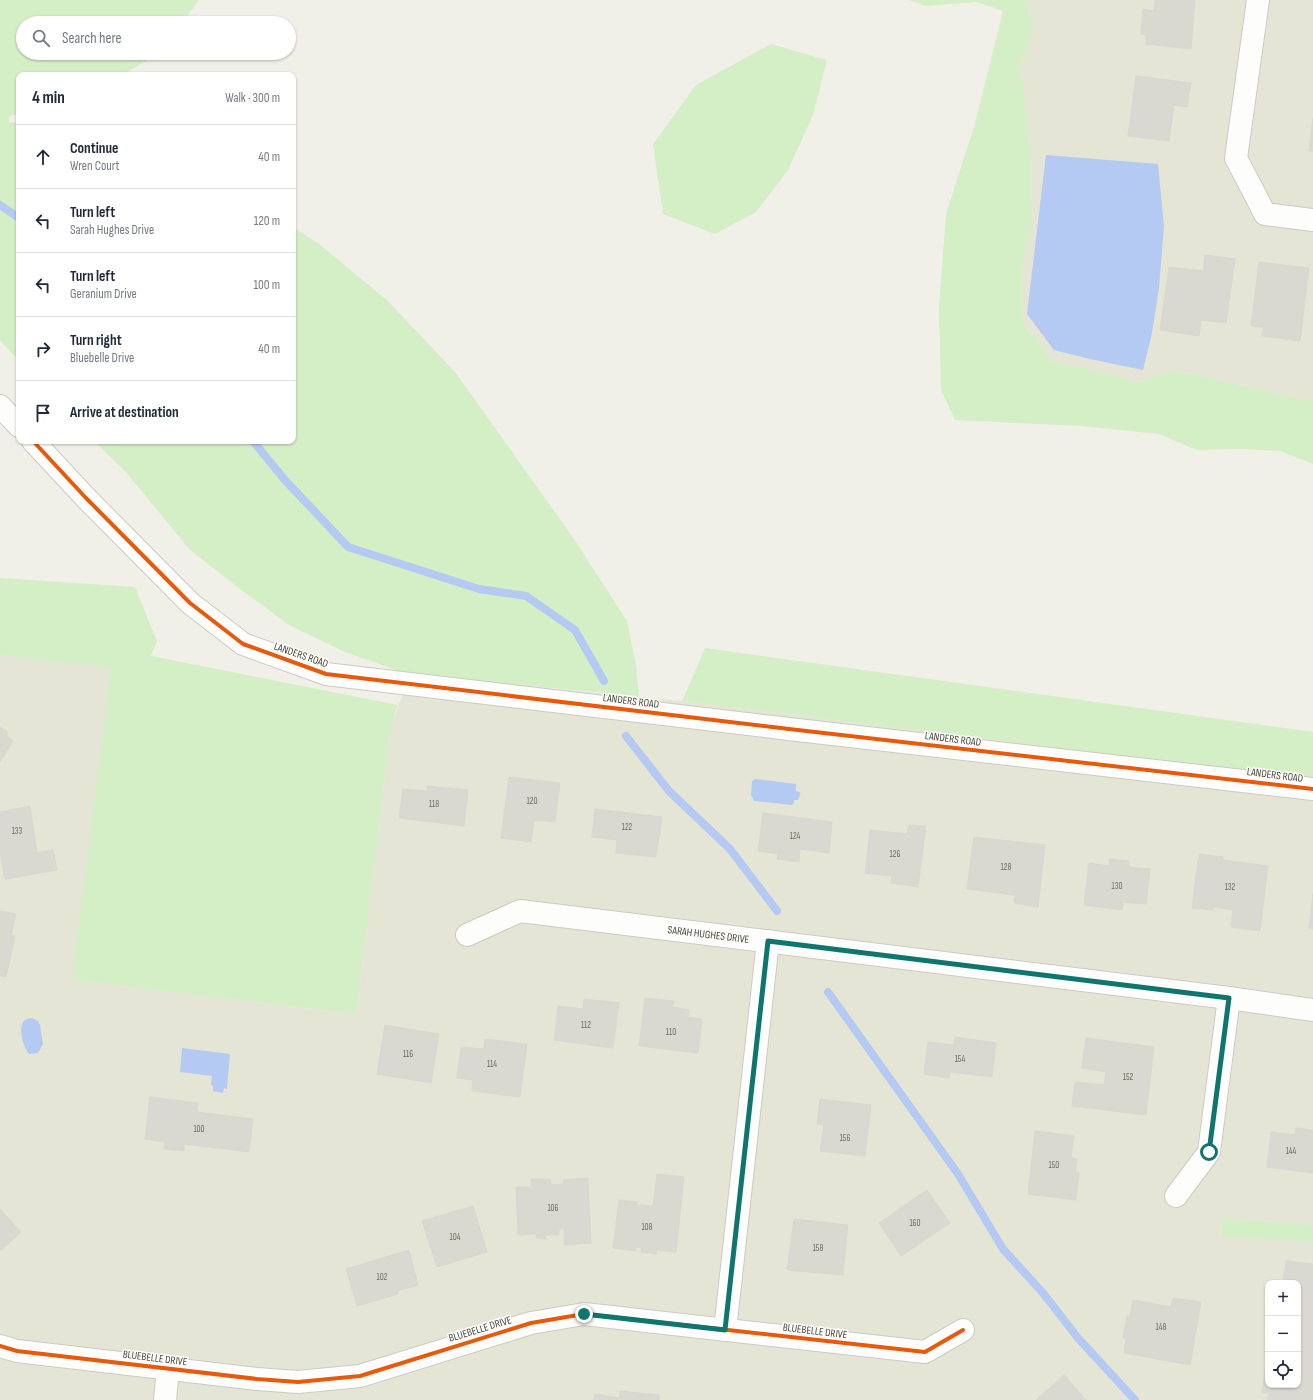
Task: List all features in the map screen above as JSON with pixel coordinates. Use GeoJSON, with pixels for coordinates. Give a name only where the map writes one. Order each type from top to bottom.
{"type":"FeatureCollection","features":[{"type":"Feature","properties":{"kind":"street"},"geometry":{"type":"LineString","coordinates":[[1258,0],[1236,158],[1265,214],[1313,220]]}},
{"type":"Feature","properties":{"kind":"street"},"geometry":{"type":"LineString","coordinates":[[0,406],[16,423]]}},
{"type":"Feature","properties":{"kind":"street","name":"LANDERS ROAD"},"geometry":{"type":"LineString","coordinates":[[36,444],[86,498],[190,603],[243,644],[326,674],[1313,789]]}},
{"type":"Feature","properties":{"kind":"street","name":"SARAH HUGHES DRIVE"},"geometry":{"type":"LineString","coordinates":[[467,935],[520,911],[1229,998],[1313,1010]]}},
{"type":"Feature","properties":{"kind":"street"},"geometry":{"type":"LineString","coordinates":[[725,1330],[768,941]]}},
{"type":"Feature","properties":{"kind":"street"},"geometry":{"type":"LineString","coordinates":[[1176,1196],[1209,1152],[1229,998]]}},
{"type":"Feature","properties":{"kind":"street","name":"BLUEBELLE DRIVE"},"geometry":{"type":"LineString","coordinates":[[0,1346],[17,1350],[257,1379],[298,1382],[360,1376],[531,1323],[584,1314],[925,1352],[963,1330]]}},
{"type":"Feature","properties":{"kind":"street"},"geometry":{"type":"LineString","coordinates":[[165,1400],[168,1368]]}},
{"type":"Feature","properties":{"kind":"shaded area"},"geometry":{"type":"Polygon","coordinates":[[[1026,0],[1313,0],[1313,397],[1306,400],[1176,370],[1138,382],[1052,361],[1022,322],[1021,269],[1031,224],[1030,146],[1025,99],[1019,66],[1033,31],[1026,0]]]}},
{"type":"Feature","properties":{"kind":"shaded area"},"geometry":{"type":"Polygon","coordinates":[[[0,655],[112,667],[73,980],[356,1014],[391,725],[410,675],[682,701],[1313,780],[1313,1225],[1223,1218],[1220,1235],[1313,1242],[1313,1400],[0,1400],[0,655]]]}},
{"type":"Feature","properties":{"kind":"green space"},"geometry":{"type":"Polygon","coordinates":[[[0,0],[199,0],[187,16],[16,16],[16,60],[148,60],[127,72],[16,72],[16,115],[9,116],[9,122],[16,123],[16,358],[0,340],[0,0]]]}},
{"type":"Feature","properties":{"kind":"green space"},"geometry":{"type":"Polygon","coordinates":[[[909,0],[1026,0],[1033,31],[1019,66],[1025,99],[1030,146],[1031,224],[1021,269],[1022,322],[1052,361],[1138,382],[1175,370],[1306,400],[1313,397],[1313,464],[1280,451],[1239,449],[1197,450],[1159,434],[1082,426],[955,420],[941,390],[939,308],[946,214],[974,127],[1003,11],[977,2],[925,6],[909,0]]]}},
{"type":"Feature","properties":{"kind":"green space"},"geometry":{"type":"Polygon","coordinates":[[[771,44],[827,60],[813,115],[788,170],[756,212],[715,234],[663,214],[653,144],[696,85],[771,44]]]}},
{"type":"Feature","properties":{"kind":"green space"},"geometry":{"type":"Polygon","coordinates":[[[296,229],[319,244],[387,300],[456,373],[574,539],[627,621],[636,665],[639,696],[410,675],[345,652],[289,625],[190,550],[125,471],[97,444],[296,444],[296,229]]]}},
{"type":"Feature","properties":{"kind":"green space"},"geometry":{"type":"Polygon","coordinates":[[[0,578],[135,587],[157,641],[151,656],[398,705],[391,725],[356,1014],[72,980],[111,668],[0,655],[0,578]]]}},
{"type":"Feature","properties":{"kind":"green space"},"geometry":{"type":"Polygon","coordinates":[[[705,648],[1313,732],[1313,780],[682,701],[705,648]]]}},
{"type":"Feature","properties":{"kind":"green space"},"geometry":{"type":"Polygon","coordinates":[[[1223,1218],[1313,1225],[1313,1242],[1220,1236],[1223,1218]]]}},
{"type":"Feature","properties":{"kind":"water"},"geometry":{"type":"Polygon","coordinates":[[[1046,155],[1158,164],[1164,226],[1159,288],[1152,333],[1143,370],[1054,350],[1027,314],[1046,155]]]}},
{"type":"Feature","properties":{"kind":"water"},"geometry":{"type":"Polygon","coordinates":[[[755,779],[796,784],[796,791],[800,792],[800,796],[798,800],[794,800],[792,805],[754,801],[751,795],[752,781],[755,779]]]}},
{"type":"Feature","properties":{"kind":"water"},"geometry":{"type":"Polygon","coordinates":[[[32,1018],[38,1021],[40,1025],[43,1044],[38,1053],[29,1054],[21,1034],[21,1029],[24,1021],[32,1018]]]}},
{"type":"Feature","properties":{"kind":"water"},"geometry":{"type":"Polygon","coordinates":[[[182,1048],[230,1054],[227,1089],[224,1088],[223,1093],[213,1091],[213,1086],[211,1085],[212,1076],[180,1072],[182,1048]]]}},
{"type":"Feature","properties":{"kind":"building"},"geometry":{"type":"Polygon","coordinates":[[[1155,0],[1195,0],[1191,49],[1146,44],[1146,35],[1141,34],[1143,9],[1154,11],[1155,0]]]}},
{"type":"Feature","properties":{"kind":"building"},"geometry":{"type":"Polygon","coordinates":[[[1136,76],[1191,83],[1187,107],[1174,105],[1169,141],[1128,136],[1136,76]]]}},
{"type":"Feature","properties":{"kind":"building"},"geometry":{"type":"Polygon","coordinates":[[[1313,118],[1313,151],[1309,151],[1313,118]]]}},
{"type":"Feature","properties":{"kind":"building"},"geometry":{"type":"Polygon","coordinates":[[[1205,255],[1235,259],[1226,323],[1201,320],[1199,336],[1160,330],[1169,267],[1203,271],[1205,255]]]}},
{"type":"Feature","properties":{"kind":"building"},"geometry":{"type":"Polygon","coordinates":[[[1259,262],[1309,268],[1300,341],[1262,336],[1264,327],[1251,326],[1259,262]]]}},
{"type":"Feature","properties":{"kind":"building"},"geometry":{"type":"Polygon","coordinates":[[[0,727],[7,731],[7,736],[13,741],[0,762],[0,727]]]}},
{"type":"Feature","properties":{"kind":"building"},"geometry":{"type":"Polygon","coordinates":[[[509,777],[560,783],[555,822],[534,820],[531,842],[501,838],[509,777]]]}},
{"type":"Feature","properties":{"kind":"building"},"geometry":{"type":"Polygon","coordinates":[[[427,786],[468,790],[464,826],[399,818],[403,789],[427,791],[427,786]]]}},
{"type":"Feature","properties":{"kind":"building"},"geometry":{"type":"Polygon","coordinates":[[[30,806],[37,853],[53,850],[57,870],[5,879],[0,857],[0,812],[30,806]]]}},
{"type":"Feature","properties":{"kind":"building"},"geometry":{"type":"Polygon","coordinates":[[[595,809],[662,817],[656,857],[616,853],[617,840],[592,837],[595,809]]]}},
{"type":"Feature","properties":{"kind":"building"},"geometry":{"type":"Polygon","coordinates":[[[763,813],[832,822],[829,853],[800,849],[799,862],[777,859],[778,854],[758,851],[763,813]]]}},
{"type":"Feature","properties":{"kind":"building"},"geometry":{"type":"Polygon","coordinates":[[[909,825],[926,826],[918,887],[891,883],[892,876],[865,873],[870,830],[907,834],[909,825]]]}},
{"type":"Feature","properties":{"kind":"building"},"geometry":{"type":"Polygon","coordinates":[[[974,837],[1045,845],[1038,907],[1014,903],[1015,895],[967,889],[974,837]]]}},
{"type":"Feature","properties":{"kind":"building"},"geometry":{"type":"Polygon","coordinates":[[[1199,854],[1223,857],[1223,860],[1268,866],[1260,931],[1231,927],[1233,910],[1213,907],[1213,910],[1192,908],[1199,854]]]}},
{"type":"Feature","properties":{"kind":"building"},"geometry":{"type":"Polygon","coordinates":[[[1109,859],[1129,861],[1129,867],[1150,869],[1146,904],[1123,902],[1122,910],[1084,905],[1089,863],[1109,866],[1109,859]]]}},
{"type":"Feature","properties":{"kind":"building"},"geometry":{"type":"Polygon","coordinates":[[[1313,893],[1313,929],[1309,929],[1313,893]]]}},
{"type":"Feature","properties":{"kind":"building"},"geometry":{"type":"Polygon","coordinates":[[[0,911],[16,914],[11,935],[15,936],[6,977],[0,976],[0,911]]]}},
{"type":"Feature","properties":{"kind":"building"},"geometry":{"type":"Polygon","coordinates":[[[645,998],[674,1001],[672,1007],[689,1010],[688,1017],[702,1019],[698,1053],[639,1046],[645,998]]]}},
{"type":"Feature","properties":{"kind":"building"},"geometry":{"type":"Polygon","coordinates":[[[584,999],[619,1003],[613,1048],[554,1040],[558,1006],[583,1009],[584,999]]]}},
{"type":"Feature","properties":{"kind":"building"},"geometry":{"type":"Polygon","coordinates":[[[385,1025],[439,1034],[431,1083],[377,1074],[385,1025]]]}},
{"type":"Feature","properties":{"kind":"building"},"geometry":{"type":"Polygon","coordinates":[[[955,1037],[996,1043],[992,1077],[950,1072],[949,1078],[924,1074],[928,1042],[954,1045],[955,1037]]]}},
{"type":"Feature","properties":{"kind":"building"},"geometry":{"type":"Polygon","coordinates":[[[1086,1038],[1154,1047],[1146,1115],[1072,1106],[1075,1082],[1104,1085],[1106,1072],[1082,1068],[1086,1038]]]}},
{"type":"Feature","properties":{"kind":"building"},"geometry":{"type":"Polygon","coordinates":[[[485,1039],[527,1044],[520,1097],[472,1091],[473,1080],[457,1078],[461,1047],[484,1049],[485,1039]]]}},
{"type":"Feature","properties":{"kind":"building"},"geometry":{"type":"Polygon","coordinates":[[[150,1097],[198,1103],[197,1112],[253,1119],[249,1152],[184,1144],[184,1151],[164,1149],[165,1142],[145,1139],[150,1097]]]}},
{"type":"Feature","properties":{"kind":"building"},"geometry":{"type":"Polygon","coordinates":[[[820,1099],[871,1105],[865,1156],[820,1151],[824,1125],[817,1124],[820,1099]]]}},
{"type":"Feature","properties":{"kind":"building"},"geometry":{"type":"Polygon","coordinates":[[[1296,1128],[1313,1130],[1313,1173],[1267,1167],[1271,1132],[1295,1135],[1296,1128]]]}},
{"type":"Feature","properties":{"kind":"building"},"geometry":{"type":"Polygon","coordinates":[[[1035,1131],[1074,1136],[1071,1158],[1077,1159],[1075,1172],[1079,1173],[1076,1200],[1028,1194],[1035,1131]]]}},
{"type":"Feature","properties":{"kind":"building"},"geometry":{"type":"Polygon","coordinates":[[[657,1174],[684,1177],[676,1252],[657,1250],[656,1254],[641,1252],[642,1248],[636,1247],[636,1251],[613,1248],[619,1200],[637,1202],[637,1205],[653,1206],[657,1174]]]}},
{"type":"Feature","properties":{"kind":"building"},"geometry":{"type":"Polygon","coordinates":[[[588,1178],[591,1243],[564,1245],[564,1229],[559,1229],[559,1235],[545,1235],[546,1239],[536,1238],[536,1234],[518,1235],[516,1187],[531,1187],[531,1179],[550,1179],[551,1185],[563,1184],[564,1180],[588,1178]]]}},
{"type":"Feature","properties":{"kind":"building"},"geometry":{"type":"Polygon","coordinates":[[[927,1190],[950,1223],[901,1256],[879,1223],[927,1190]]]}},
{"type":"Feature","properties":{"kind":"building"},"geometry":{"type":"Polygon","coordinates":[[[473,1206],[487,1252],[437,1267],[422,1221],[473,1206]]]}},
{"type":"Feature","properties":{"kind":"building"},"geometry":{"type":"Polygon","coordinates":[[[0,1209],[21,1232],[0,1251],[0,1209]]]}},
{"type":"Feature","properties":{"kind":"building"},"geometry":{"type":"Polygon","coordinates":[[[794,1219],[848,1225],[843,1275],[787,1270],[794,1219]]]}},
{"type":"Feature","properties":{"kind":"building"},"geometry":{"type":"Polygon","coordinates":[[[409,1250],[418,1285],[397,1291],[398,1294],[357,1306],[346,1269],[409,1250]]]}},
{"type":"Feature","properties":{"kind":"building"},"geometry":{"type":"Polygon","coordinates":[[[1286,1261],[1313,1264],[1313,1400],[1268,1400],[1269,1393],[1262,1393],[1265,1372],[1265,1388],[1301,1388],[1301,1280],[1283,1280],[1286,1261]]]}},
{"type":"Feature","properties":{"kind":"building"},"geometry":{"type":"Polygon","coordinates":[[[1173,1298],[1201,1302],[1190,1365],[1124,1353],[1126,1338],[1123,1338],[1127,1316],[1130,1316],[1133,1300],[1171,1307],[1173,1298]]]}},
{"type":"Feature","properties":{"kind":"building"},"geometry":{"type":"Polygon","coordinates":[[[1064,1375],[1086,1400],[1036,1400],[1064,1375]]]}},
{"type":"Feature","properties":{"kind":"building"},"geometry":{"type":"Polygon","coordinates":[[[620,1391],[659,1395],[659,1400],[594,1400],[595,1394],[619,1398],[620,1391]]]}},
{"type":"Feature","properties":{"kind":"waterway"},"geometry":{"type":"LineString","coordinates":[[0,205],[16,216]]}},
{"type":"Feature","properties":{"kind":"waterway"},"geometry":{"type":"LineString","coordinates":[[255,444],[284,479],[348,547],[479,589],[526,596],[575,630],[604,681]]}},
{"type":"Feature","properties":{"kind":"waterway"},"geometry":{"type":"LineString","coordinates":[[626,736],[669,791],[730,849],[777,911]]}},
{"type":"Feature","properties":{"kind":"waterway"},"geometry":{"type":"LineString","coordinates":[[828,992],[958,1174],[1003,1249],[1043,1293],[1078,1338],[1135,1400]]}},
{"type":"Feature","properties":{"kind":"cycle path"},"geometry":{"type":"LineString","coordinates":[[36,444],[86,498],[190,603],[243,644],[326,674],[1313,789]]}},
{"type":"Feature","properties":{"kind":"cycle path"},"geometry":{"type":"LineString","coordinates":[[0,1346],[17,1351],[257,1379],[298,1382],[360,1376],[531,1323],[584,1314],[925,1352],[963,1330]]}},
{"type":"Feature","properties":{"kind":"route"},"geometry":{"type":"LineString","coordinates":[[584,1314],[725,1330],[768,941],[1229,998],[1209,1152]]}}]}
